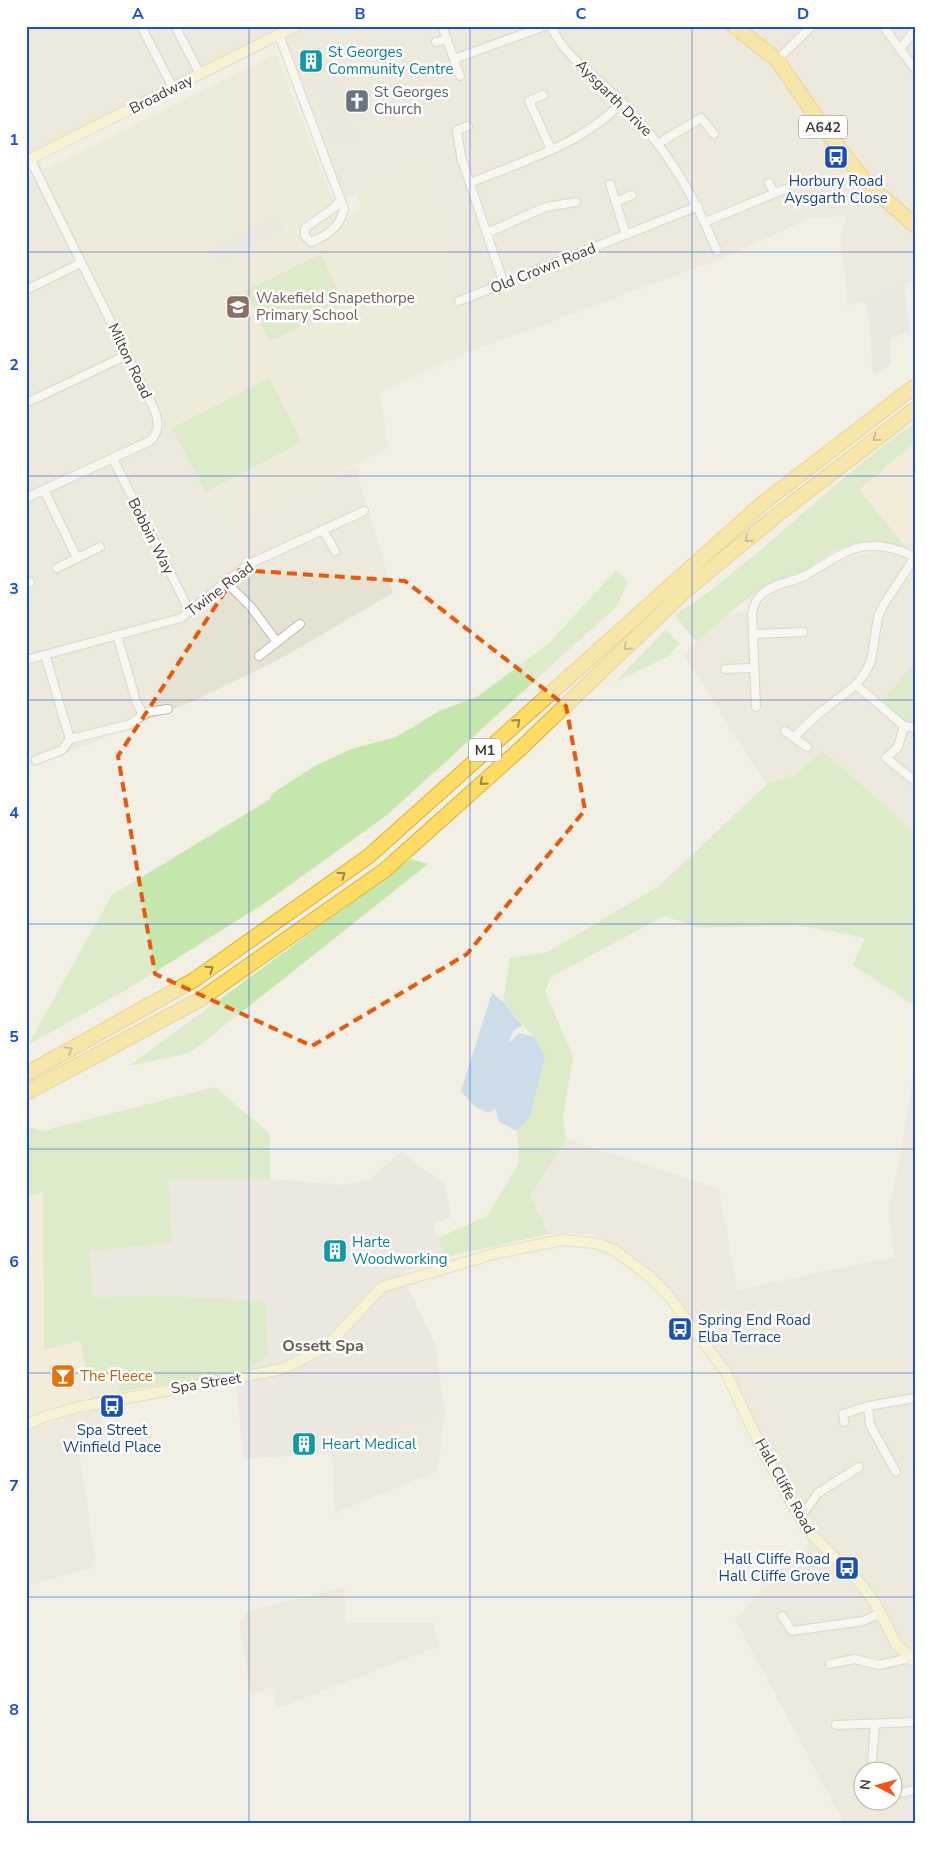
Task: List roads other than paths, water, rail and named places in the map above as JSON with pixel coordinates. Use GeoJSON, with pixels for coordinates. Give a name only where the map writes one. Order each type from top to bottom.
{"type":"FeatureCollection","features":[{"type":"Feature","properties":{"kind":"highway","name":"A642"},"geometry":{"type":"LineString","coordinates":[[734,26],[777,60],[821,124],[867,184],[915,225]]}},
{"type":"Feature","properties":{"kind":"highway","name":"M1"},"geometry":{"type":"LineString","coordinates":[[26,1074],[194,980],[369,856],[763,503],[915,386]]}},
{"type":"Feature","properties":{"kind":"highway","name":"M1"},"geometry":{"type":"LineString","coordinates":[[26,1093],[201,999],[385,870],[519,750],[686,590],[777,515],[915,409]]}},
{"type":"Feature","properties":{"kind":"street"},"geometry":{"type":"LineString","coordinates":[[141,26],[173,88]]}},
{"type":"Feature","properties":{"kind":"street"},"geometry":{"type":"LineString","coordinates":[[175,26],[200,74]]}},
{"type":"Feature","properties":{"kind":"street","name":"Broadway"},"geometry":{"type":"LineString","coordinates":[[28,160],[296,26]]}},
{"type":"Feature","properties":{"kind":"street"},"geometry":{"type":"LineString","coordinates":[[442,26],[460,76]]}},
{"type":"Feature","properties":{"kind":"street"},"geometry":{"type":"LineString","coordinates":[[454,59],[545,26]]}},
{"type":"Feature","properties":{"kind":"street","name":"Aysgarth Drive"},"geometry":{"type":"LineString","coordinates":[[551,26],[562,44],[586,70],[622,102],[659,144],[676,167],[698,206],[717,251]]}},
{"type":"Feature","properties":{"kind":"street"},"geometry":{"type":"LineString","coordinates":[[777,60],[812,26]]}},
{"type":"Feature","properties":{"kind":"street"},"geometry":{"type":"LineString","coordinates":[[883,26],[915,68]]}},
{"type":"Feature","properties":{"kind":"street"},"geometry":{"type":"LineString","coordinates":[[900,49],[915,30]]}},
{"type":"Feature","properties":{"kind":"street"},"geometry":{"type":"LineString","coordinates":[[279,35],[344,209],[341,221],[334,230],[311,242],[305,236],[305,228],[335,207],[340,199]]}},
{"type":"Feature","properties":{"kind":"street"},"geometry":{"type":"LineString","coordinates":[[436,42],[446,38]]}},
{"type":"Feature","properties":{"kind":"street"},"geometry":{"type":"LineString","coordinates":[[543,95],[530,101],[551,149]]}},
{"type":"Feature","properties":{"kind":"street"},"geometry":{"type":"LineString","coordinates":[[470,183],[585,134],[605,120],[622,102]]}},
{"type":"Feature","properties":{"kind":"street"},"geometry":{"type":"LineString","coordinates":[[659,144],[701,118],[714,134]]}},
{"type":"Feature","properties":{"kind":"street"},"geometry":{"type":"LineString","coordinates":[[468,126],[457,130],[461,156],[504,284]]}},
{"type":"Feature","properties":{"kind":"street","name":"Milton Road"},"geometry":{"type":"LineString","coordinates":[[26,498],[150,441],[158,427],[158,418],[28,160]]}},
{"type":"Feature","properties":{"kind":"street"},"geometry":{"type":"LineString","coordinates":[[769,183],[774,193]]}},
{"type":"Feature","properties":{"kind":"street"},"geometry":{"type":"LineString","coordinates":[[610,184],[626,235]]}},
{"type":"Feature","properties":{"kind":"street"},"geometry":{"type":"LineString","coordinates":[[704,222],[785,189]]}},
{"type":"Feature","properties":{"kind":"street"},"geometry":{"type":"LineString","coordinates":[[616,202],[632,195]]}},
{"type":"Feature","properties":{"kind":"street"},"geometry":{"type":"LineString","coordinates":[[487,233],[546,207],[576,202]]}},
{"type":"Feature","properties":{"kind":"street","name":"Old Crown Road"},"geometry":{"type":"LineString","coordinates":[[459,301],[698,206]]}},
{"type":"Feature","properties":{"kind":"street"},"geometry":{"type":"LineString","coordinates":[[26,290],[81,263]]}},
{"type":"Feature","properties":{"kind":"street"},"geometry":{"type":"LineString","coordinates":[[26,403],[127,355]]}},
{"type":"Feature","properties":{"kind":"street","name":"Bobbin Way"},"geometry":{"type":"LineString","coordinates":[[113,459],[190,612]]}},
{"type":"Feature","properties":{"kind":"street"},"geometry":{"type":"LineString","coordinates":[[44,490],[77,558]]}},
{"type":"Feature","properties":{"kind":"street","name":"Twine Road"},"geometry":{"type":"LineString","coordinates":[[26,660],[174,620],[190,612],[247,565],[364,511]]}},
{"type":"Feature","properties":{"kind":"street"},"geometry":{"type":"LineString","coordinates":[[323,530],[335,550]]}},
{"type":"Feature","properties":{"kind":"street"},"geometry":{"type":"LineString","coordinates":[[756,707],[753,668],[753,606],[763,593],[803,576],[840,554],[870,546],[888,547],[915,557],[884,604],[878,617],[871,661],[856,685],[818,714],[794,737]]}},
{"type":"Feature","properties":{"kind":"street"},"geometry":{"type":"LineString","coordinates":[[57,568],[100,547]]}},
{"type":"Feature","properties":{"kind":"street"},"geometry":{"type":"LineString","coordinates":[[226,582],[251,607],[277,642]]}},
{"type":"Feature","properties":{"kind":"street"},"geometry":{"type":"LineString","coordinates":[[259,656],[300,624]]}},
{"type":"Feature","properties":{"kind":"street"},"geometry":{"type":"LineString","coordinates":[[754,634],[804,632]]}},
{"type":"Feature","properties":{"kind":"street"},"geometry":{"type":"LineString","coordinates":[[117,635],[136,701],[143,715]]}},
{"type":"Feature","properties":{"kind":"street"},"geometry":{"type":"LineString","coordinates":[[45,655],[70,739]]}},
{"type":"Feature","properties":{"kind":"street"},"geometry":{"type":"LineString","coordinates":[[725,669],[753,668]]}},
{"type":"Feature","properties":{"kind":"street"},"geometry":{"type":"LineString","coordinates":[[856,685],[904,726],[915,728]]}},
{"type":"Feature","properties":{"kind":"street"},"geometry":{"type":"LineString","coordinates":[[36,760],[62,750],[70,739],[128,725],[143,715],[168,709]]}},
{"type":"Feature","properties":{"kind":"street"},"geometry":{"type":"LineString","coordinates":[[904,726],[898,747],[886,758],[915,781]]}},
{"type":"Feature","properties":{"kind":"street"},"geometry":{"type":"LineString","coordinates":[[785,730],[807,747]]}},
{"type":"Feature","properties":{"kind":"street","name":"Spa Street"},"geometry":{"type":"LineString","coordinates":[[26,1425],[46,1416],[79,1407],[283,1369],[326,1347],[382,1287],[497,1254],[562,1240],[595,1243],[614,1250],[650,1277],[668,1295],[725,1371]]}},
{"type":"Feature","properties":{"kind":"street","name":"Hall Cliffe Road"},"geometry":{"type":"LineString","coordinates":[[725,1371],[765,1455],[800,1518],[819,1543],[861,1584],[880,1613],[896,1644],[912,1660]]}},
{"type":"Feature","properties":{"kind":"street"},"geometry":{"type":"LineString","coordinates":[[844,1422],[843,1414],[868,1406],[915,1398]]}},
{"type":"Feature","properties":{"kind":"street"},"geometry":{"type":"LineString","coordinates":[[868,1406],[870,1425],[896,1472]]}},
{"type":"Feature","properties":{"kind":"street"},"geometry":{"type":"LineString","coordinates":[[800,1518],[818,1493],[859,1468]]}},
{"type":"Feature","properties":{"kind":"street"},"geometry":{"type":"LineString","coordinates":[[782,1616],[792,1631],[863,1621],[880,1613]]}},
{"type":"Feature","properties":{"kind":"street"},"geometry":{"type":"LineString","coordinates":[[830,1664],[854,1659],[879,1665],[912,1660]]}},
{"type":"Feature","properties":{"kind":"street"},"geometry":{"type":"LineString","coordinates":[[834,1726],[915,1722]]}},
{"type":"Feature","properties":{"kind":"street"},"geometry":{"type":"LineString","coordinates":[[872,1762],[875,1724]]}},
{"type":"Feature","properties":{"kind":"water"},"geometry":{"type":"Polygon","coordinates":[[[492,993],[503,1002],[522,1025],[513,1031],[509,1043],[519,1033],[534,1037],[545,1056],[530,1117],[517,1131],[498,1121],[496,1109],[488,1113],[474,1106],[461,1091],[492,993]]]}},
{"type":"Feature","properties":{"kind":"place","name":"St Georges Community Centre"},"geometry":{"type":"Point","coordinates":[311,61]}},
{"type":"Feature","properties":{"kind":"place","name":"St Georges Church"},"geometry":{"type":"Point","coordinates":[357,101]}},
{"type":"Feature","properties":{"kind":"place","name":"Horbury Road Aysgarth Close"},"geometry":{"type":"Point","coordinates":[836,157]}},
{"type":"Feature","properties":{"kind":"place","name":"Wakefield Snapethorpe Primary School"},"geometry":{"type":"Point","coordinates":[238,307]}},
{"type":"Feature","properties":{"kind":"place","name":"Harte Woodworking"},"geometry":{"type":"Point","coordinates":[335,1251]}},
{"type":"Feature","properties":{"kind":"place","name":"Spring End Road Elba Terrace"},"geometry":{"type":"Point","coordinates":[680,1329]}},
{"type":"Feature","properties":{"kind":"place","name":"The Fleece"},"geometry":{"type":"Point","coordinates":[63,1376]}},
{"type":"Feature","properties":{"kind":"place","name":"Spa Street Winfield Place"},"geometry":{"type":"Point","coordinates":[112,1406]}},
{"type":"Feature","properties":{"kind":"place","name":"Heart Medical"},"geometry":{"type":"Point","coordinates":[304,1444]}},
{"type":"Feature","properties":{"kind":"place","name":"Hall Cliffe Road Hall Cliffe Grove"},"geometry":{"type":"Point","coordinates":[847,1568]}},
{"type":"Feature","properties":{"kind":"district","name":"Ossett Spa"},"geometry":{"type":"Point","coordinates":[323,1346]}}]}
